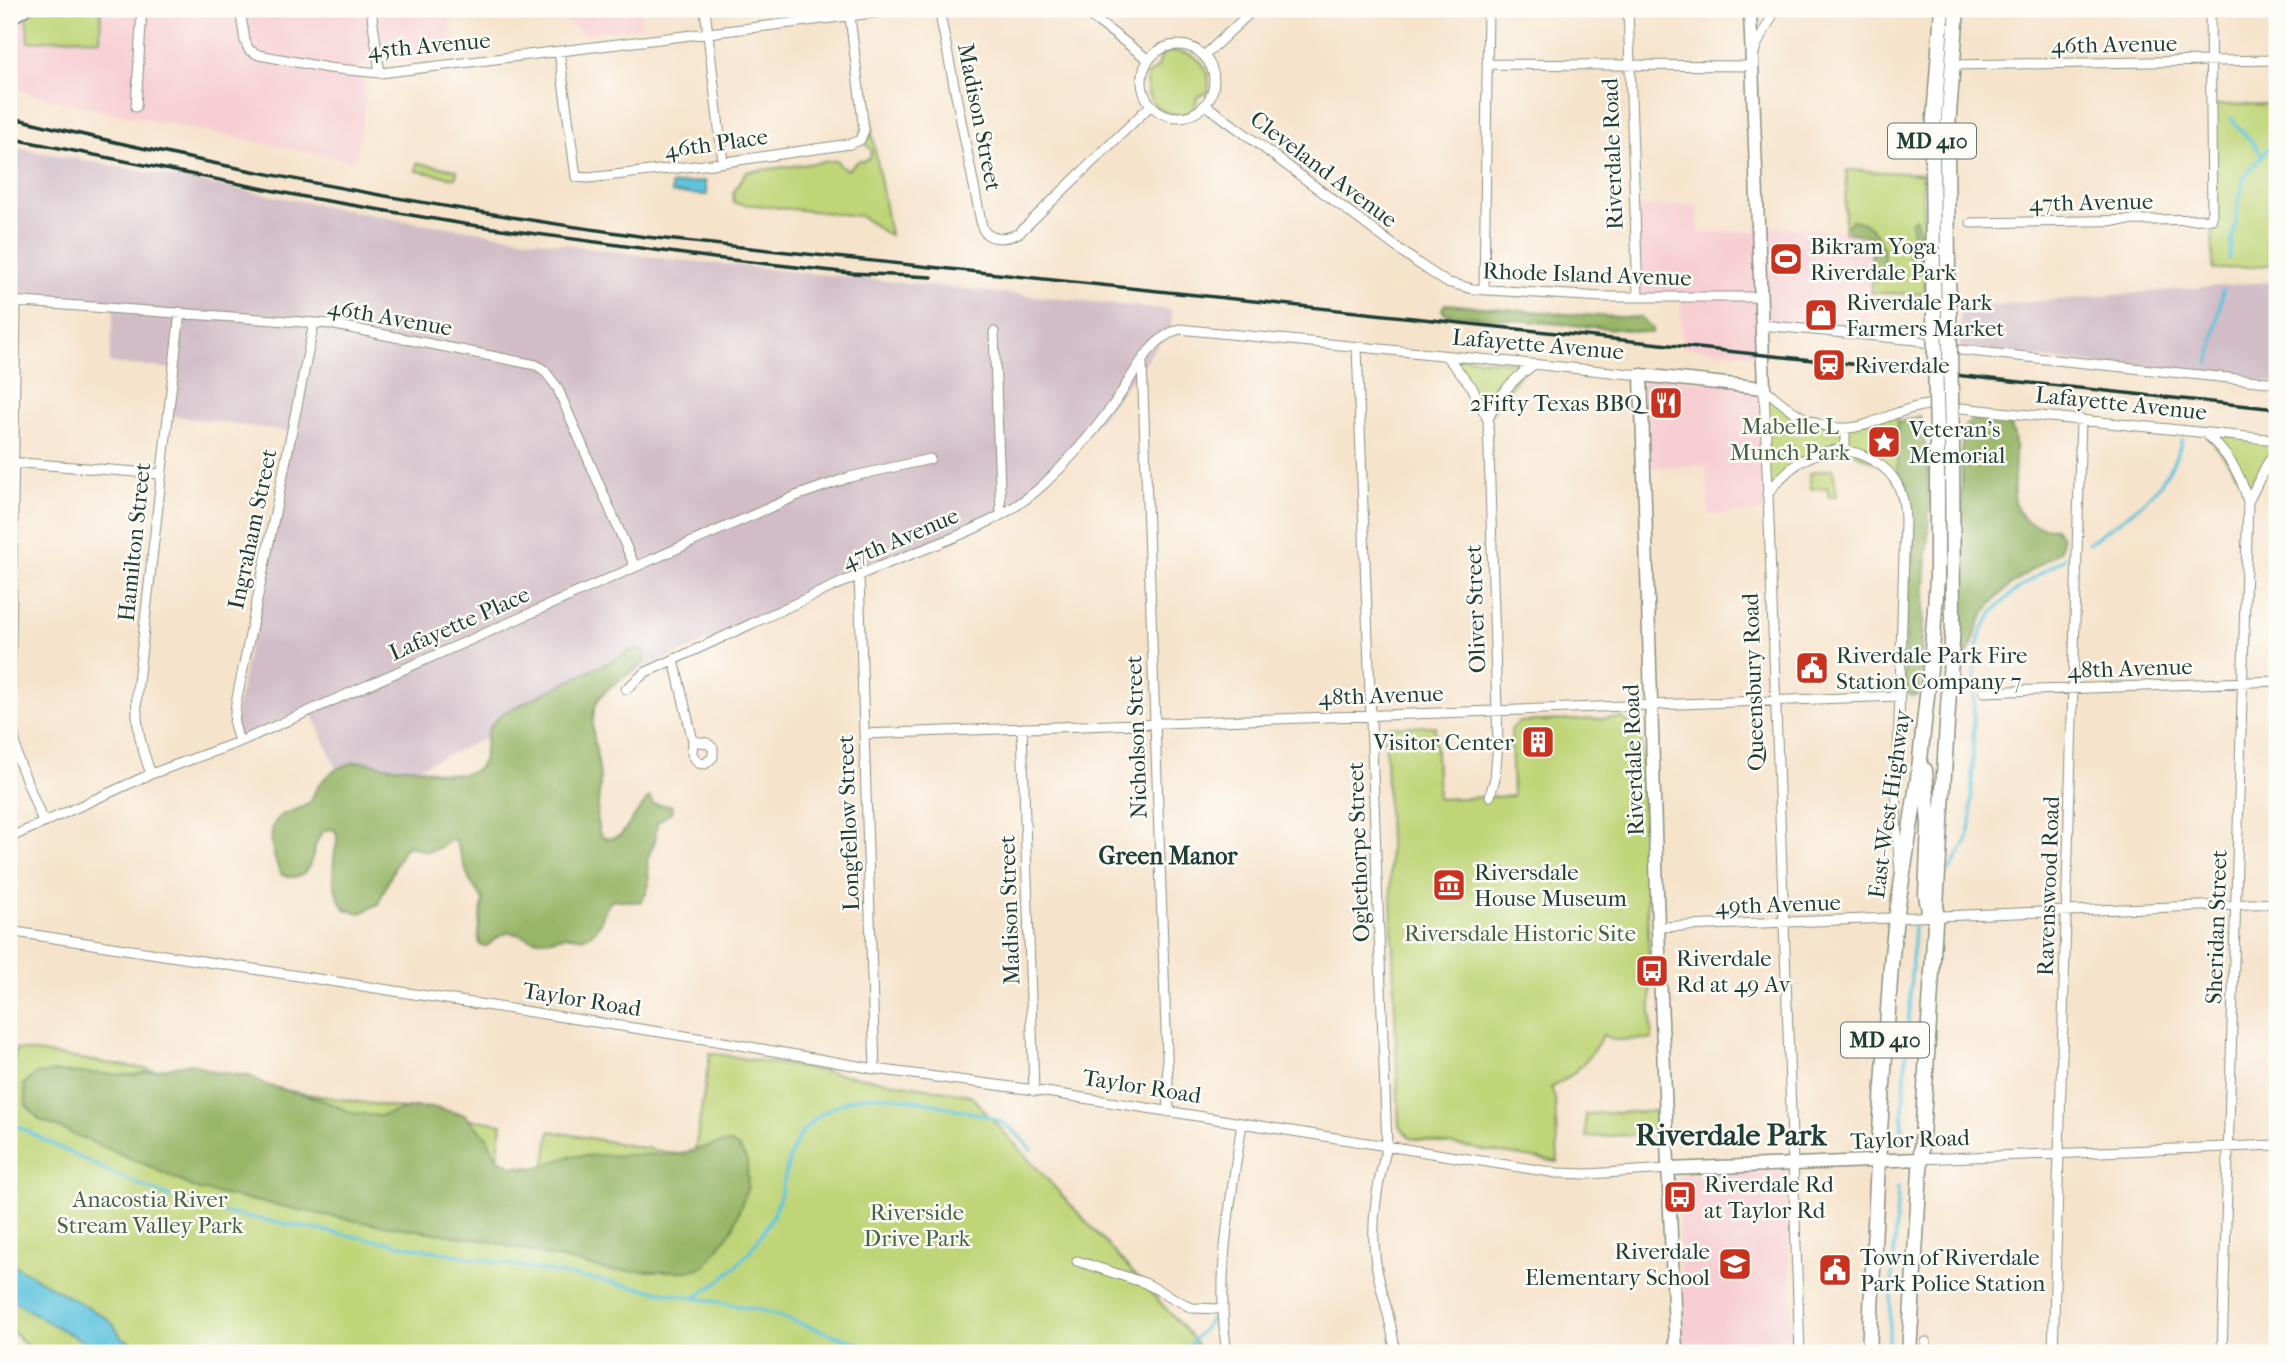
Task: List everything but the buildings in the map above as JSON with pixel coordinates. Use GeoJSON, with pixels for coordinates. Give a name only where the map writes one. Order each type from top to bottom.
{"type":"FeatureCollection","features":[{"type":"Feature","properties":{"kind":"main road"},"geometry":{"type":"LineString","coordinates":[[9,16],[23,9]]}},
{"type":"Feature","properties":{"kind":"main road","name":"East-West Highway"},"geometry":{"type":"LineString","coordinates":[[1869,1353],[1878,1161],[1896,918],[1923,733],[1937,579],[1940,273],[1951,65],[1957,9]]}},
{"type":"Feature","properties":{"kind":"main road","name":"East-West Highway"},"geometry":{"type":"LineString","coordinates":[[1909,1353],[1953,625],[1952,436],[1932,145],[1939,11]]}},
{"type":"Feature","properties":{"kind":"main road"},"geometry":{"type":"LineString","coordinates":[[1923,733],[1929,825],[1926,895],[1929,911],[1937,917]]}},
{"type":"Feature","properties":{"kind":"street"},"geometry":{"type":"LineString","coordinates":[[136,107],[142,9]]}},
{"type":"Feature","properties":{"kind":"street","name":"45th Avenue"},"geometry":{"type":"LineString","coordinates":[[240,9],[245,41],[249,50],[259,55],[328,68],[380,73],[906,9]]}},
{"type":"Feature","properties":{"kind":"street"},"geometry":{"type":"LineString","coordinates":[[371,9],[380,73]]}},
{"type":"Feature","properties":{"kind":"street"},"geometry":{"type":"LineString","coordinates":[[705,9],[723,162]]}},
{"type":"Feature","properties":{"kind":"street","name":"Madison Street"},"geometry":{"type":"LineString","coordinates":[[939,9],[984,233],[1002,238],[1019,233],[1151,105]]}},
{"type":"Feature","properties":{"kind":"street"},"geometry":{"type":"LineString","coordinates":[[1081,9],[1149,60]]}},
{"type":"Feature","properties":{"kind":"street"},"geometry":{"type":"LineString","coordinates":[[1204,56],[1254,9]]}},
{"type":"Feature","properties":{"kind":"street"},"geometry":{"type":"LineString","coordinates":[[1484,290],[1488,9]]}},
{"type":"Feature","properties":{"kind":"street","name":"Riverdale Road"},"geometry":{"type":"LineString","coordinates":[[1628,9],[1638,297]]}},
{"type":"Feature","properties":{"kind":"street","name":"Queensbury Road"},"geometry":{"type":"LineString","coordinates":[[1750,9],[1800,1353]]}},
{"type":"Feature","properties":{"kind":"street"},"geometry":{"type":"LineString","coordinates":[[1487,64],[1751,66],[1756,46],[1776,9]]}},
{"type":"Feature","properties":{"kind":"street"},"geometry":{"type":"LineString","coordinates":[[2210,9],[2211,61]]}},
{"type":"Feature","properties":{"kind":"street","name":"46th Place"},"geometry":{"type":"LineString","coordinates":[[559,51],[576,177],[588,178],[723,162],[850,144],[860,140],[864,130],[850,17]]}},
{"type":"Feature","properties":{"kind":"street"},"geometry":{"type":"LineString","coordinates":[[1176,45],[1188,46],[1204,56],[1215,77],[1213,92],[1206,105],[1195,114],[1179,118],[1162,114],[1151,105],[1145,96],[1142,83],[1144,69],[1149,60],[1164,48],[1176,45]]}},
{"type":"Feature","properties":{"kind":"street","name":"46th Avenue"},"geometry":{"type":"LineString","coordinates":[[1951,65],[2277,60]]}},
{"type":"Feature","properties":{"kind":"street","name":"47th Avenue"},"geometry":{"type":"LineString","coordinates":[[1970,223],[2211,219],[2211,61]]}},
{"type":"Feature","properties":{"kind":"street","name":"Cleveland Avenue"},"geometry":{"type":"LineString","coordinates":[[1206,105],[1419,264]]}},
{"type":"Feature","properties":{"kind":"street","name":"Rhode Island Avenue"},"geometry":{"type":"LineString","coordinates":[[1419,264],[1454,286],[1484,290],[1638,297],[1761,297]]}},
{"type":"Feature","properties":{"kind":"street"},"geometry":{"type":"LineString","coordinates":[[12,301],[9,712],[18,759],[43,822]]}},
{"type":"Feature","properties":{"kind":"street","name":"46th Avenue"},"geometry":{"type":"LineString","coordinates":[[12,301],[314,323],[526,362],[544,370],[556,387],[635,567]]}},
{"type":"Feature","properties":{"kind":"street","name":"Hamilton Street"},"geometry":{"type":"LineString","coordinates":[[151,774],[138,737],[135,718],[180,312]]}},
{"type":"Feature","properties":{"kind":"street","name":"Ingraham Street"},"geometry":{"type":"LineString","coordinates":[[239,743],[234,724],[236,703],[314,323]]}},
{"type":"Feature","properties":{"kind":"street"},"geometry":{"type":"LineString","coordinates":[[1762,325],[1926,343]]}},
{"type":"Feature","properties":{"kind":"street","name":"Lafayette Avenue"},"geometry":{"type":"LineString","coordinates":[[1142,362],[1157,342],[1179,329],[1764,388]]}},
{"type":"Feature","properties":{"kind":"street"},"geometry":{"type":"LineString","coordinates":[[994,332],[1000,514]]}},
{"type":"Feature","properties":{"kind":"street","name":"Oglethorpe Street"},"geometry":{"type":"LineString","coordinates":[[1357,347],[1387,1146],[1374,1208],[1374,1250],[1392,1326],[1395,1353]]}},
{"type":"Feature","properties":{"kind":"street"},"geometry":{"type":"LineString","coordinates":[[1960,350],[2277,383]]}},
{"type":"Feature","properties":{"kind":"street","name":"Oliver Street"},"geometry":{"type":"LineString","coordinates":[[1446,356],[1472,387],[1488,420],[1497,710],[1497,765],[1490,796]]}},
{"type":"Feature","properties":{"kind":"street","name":"47th Avenue"},"geometry":{"type":"LineString","coordinates":[[626,689],[646,672],[859,575],[960,536],[1030,496],[1057,471],[1111,407],[1142,362]]}},
{"type":"Feature","properties":{"kind":"street","name":"Nicholson Street"},"geometry":{"type":"LineString","coordinates":[[1142,362],[1169,1112]]}},
{"type":"Feature","properties":{"kind":"street"},"geometry":{"type":"LineString","coordinates":[[1488,420],[1493,406],[1505,390],[1533,365]]}},
{"type":"Feature","properties":{"kind":"street","name":"Riverdale Road"},"geometry":{"type":"LineString","coordinates":[[1641,375],[1658,927],[1676,1353]]}},
{"type":"Feature","properties":{"kind":"street"},"geometry":{"type":"LineString","coordinates":[[1764,388],[1798,416],[1827,427],[1845,428],[1868,424],[1906,409],[1927,405]]}},
{"type":"Feature","properties":{"kind":"street","name":"Lafayette Avenue"},"geometry":{"type":"LineString","coordinates":[[1961,408],[2277,440]]}},
{"type":"Feature","properties":{"kind":"street","name":"Ravenswood Road"},"geometry":{"type":"LineString","coordinates":[[2053,1353],[2081,419]]}},
{"type":"Feature","properties":{"kind":"street"},"geometry":{"type":"LineString","coordinates":[[1845,428],[1845,449]]}},
{"type":"Feature","properties":{"kind":"street","name":"Sheridan Street"},"geometry":{"type":"LineString","coordinates":[[2205,433],[2236,468],[2244,484],[2248,502],[2222,1353]]}},
{"type":"Feature","properties":{"kind":"street"},"geometry":{"type":"LineString","coordinates":[[1768,495],[1778,480],[1804,460],[1827,451],[1845,449],[1866,456],[1890,474],[1902,491],[1904,499],[1896,822],[1901,884]]}},
{"type":"Feature","properties":{"kind":"street","name":"Sheridan Street"},"geometry":{"type":"LineString","coordinates":[[2248,502],[2277,450]]}},
{"type":"Feature","properties":{"kind":"street","name":"Lafayette Place"},"geometry":{"type":"LineString","coordinates":[[9,838],[151,774],[239,743],[815,488],[888,467],[929,460]]}},
{"type":"Feature","properties":{"kind":"street"},"geometry":{"type":"LineString","coordinates":[[12,462],[162,474]]}},
{"type":"Feature","properties":{"kind":"street","name":"Longfellow Street"},"geometry":{"type":"LineString","coordinates":[[859,575],[875,1069]]}},
{"type":"Feature","properties":{"kind":"street"},"geometry":{"type":"LineString","coordinates":[[674,660],[693,741]]}},
{"type":"Feature","properties":{"kind":"street","name":"48th Avenue"},"geometry":{"type":"LineString","coordinates":[[1984,692],[2277,681]]}},
{"type":"Feature","properties":{"kind":"street","name":"48th Avenue"},"geometry":{"type":"LineString","coordinates":[[864,734],[1899,696]]}},
{"type":"Feature","properties":{"kind":"street","name":"Madison Street"},"geometry":{"type":"LineString","coordinates":[[1022,728],[1034,1091]]}},
{"type":"Feature","properties":{"kind":"street","name":"49th Avenue"},"geometry":{"type":"LineString","coordinates":[[1658,927],[2277,904]]}},
{"type":"Feature","properties":{"kind":"street","name":"Taylor Road"},"geometry":{"type":"LineString","coordinates":[[9,931],[717,1041],[875,1069],[1034,1091],[1557,1173],[1588,1174],[2277,1146]]}},
{"type":"Feature","properties":{"kind":"street"},"geometry":{"type":"LineString","coordinates":[[1227,1353],[1222,1309],[1222,1270],[1242,1123]]}},
{"type":"Feature","properties":{"kind":"street"},"geometry":{"type":"LineString","coordinates":[[1077,1261],[1145,1283],[1192,1308],[1222,1309]]}},
{"type":"Feature","properties":{"kind":"street"},"geometry":{"type":"LineString","coordinates":[[1926,1342],[1926,1353]]}},
{"type":"Feature","properties":{"kind":"shaded area"},"geometry":{"type":"Polygon","coordinates":[[[9,9],[449,9],[455,57],[360,64],[366,102],[355,162],[58,101],[9,87],[9,9]]]}},
{"type":"Feature","properties":{"kind":"shaded area"},"geometry":{"type":"Polygon","coordinates":[[[566,9],[641,9],[641,27],[583,34],[567,22],[566,9]]]}},
{"type":"Feature","properties":{"kind":"shaded area"},"geometry":{"type":"Polygon","coordinates":[[[9,146],[394,219],[659,258],[1171,310],[1172,332],[1165,336],[1070,457],[1018,505],[349,798],[310,708],[238,740],[234,724],[291,432],[168,415],[173,369],[109,363],[114,308],[16,302],[16,380],[9,379],[9,146]]]}},
{"type":"Feature","properties":{"kind":"shaded area"},"geometry":{"type":"Polygon","coordinates":[[[1697,204],[1699,232],[1757,231],[1758,226],[1872,233],[1870,336],[1762,325],[1763,355],[1682,347],[1680,297],[1638,297],[1635,207],[1697,204]]]}},
{"type":"Feature","properties":{"kind":"shaded area"},"geometry":{"type":"Polygon","coordinates":[[[2277,281],[2277,383],[1960,350],[1960,308],[2277,281]]]}},
{"type":"Feature","properties":{"kind":"shaded area"},"geometry":{"type":"Polygon","coordinates":[[[1641,375],[1764,388],[1768,512],[1709,515],[1706,465],[1644,468],[1641,375]]]}},
{"type":"Feature","properties":{"kind":"shaded area","name":"Riverdale Elementary School"},"geometry":{"type":"Polygon","coordinates":[[[1786,1171],[1793,1353],[1683,1353],[1677,1175],[1786,1171]]]}},
{"type":"Feature","properties":{"kind":"green space"},"geometry":{"type":"Polygon","coordinates":[[[38,9],[101,9],[100,40],[70,38],[29,42],[26,17],[38,9]]]}},
{"type":"Feature","properties":{"kind":"green space"},"geometry":{"type":"Polygon","coordinates":[[[1171,51],[1195,57],[1208,75],[1208,92],[1197,97],[1194,111],[1184,114],[1174,114],[1158,108],[1152,102],[1146,85],[1147,74],[1157,68],[1160,56],[1171,51]]]}},
{"type":"Feature","properties":{"kind":"green space"},"geometry":{"type":"Polygon","coordinates":[[[2277,104],[2277,264],[2213,270],[2211,105],[2277,104]]]}},
{"type":"Feature","properties":{"kind":"green space"},"geometry":{"type":"Polygon","coordinates":[[[872,132],[890,235],[859,216],[734,203],[733,193],[746,172],[837,160],[840,166],[848,170],[859,160],[870,158],[872,150],[866,145],[872,132]]]}},
{"type":"Feature","properties":{"kind":"green space"},"geometry":{"type":"Polygon","coordinates":[[[417,163],[457,170],[456,178],[416,171],[417,163]]]}},
{"type":"Feature","properties":{"kind":"green space"},"geometry":{"type":"Polygon","coordinates":[[[1847,170],[1922,174],[1925,294],[1871,293],[1872,234],[1844,232],[1847,170]]]}},
{"type":"Feature","properties":{"kind":"green space"},"geometry":{"type":"Polygon","coordinates":[[[1915,218],[1919,229],[1920,248],[1918,266],[1914,267],[1909,260],[1913,233],[1911,223],[1915,218]]]}},
{"type":"Feature","properties":{"kind":"green space"},"geometry":{"type":"Polygon","coordinates":[[[1852,220],[1869,227],[1880,241],[1884,259],[1881,278],[1878,281],[1874,280],[1872,275],[1872,240],[1869,236],[1849,230],[1847,227],[1852,220]]]}},
{"type":"Feature","properties":{"kind":"green space"},"geometry":{"type":"Polygon","coordinates":[[[1445,304],[1641,318],[1653,329],[1652,333],[1455,315],[1444,313],[1442,309],[1445,304]]]}},
{"type":"Feature","properties":{"kind":"green space"},"geometry":{"type":"Polygon","coordinates":[[[1446,356],[1533,364],[1519,375],[1488,419],[1446,356]]]}},
{"type":"Feature","properties":{"kind":"green space","name":"Mabelle L Munch Park"},"geometry":{"type":"Polygon","coordinates":[[[1764,388],[1788,410],[1836,428],[1897,413],[1897,482],[1884,466],[1845,449],[1804,460],[1768,494],[1764,388]]]}},
{"type":"Feature","properties":{"kind":"green space"},"geometry":{"type":"Polygon","coordinates":[[[1920,416],[1928,463],[1929,516],[1919,691],[1917,695],[1911,696],[1904,684],[1910,504],[1907,485],[1897,470],[1897,423],[1920,416]]]}},
{"type":"Feature","properties":{"kind":"green space"},"geometry":{"type":"Polygon","coordinates":[[[1973,419],[2010,424],[2014,439],[2016,505],[2022,517],[2034,525],[2055,528],[2062,537],[2060,551],[2018,580],[1990,606],[1980,621],[1966,657],[1961,654],[1962,434],[1973,419]]]}},
{"type":"Feature","properties":{"kind":"green space"},"geometry":{"type":"Polygon","coordinates":[[[2206,433],[2277,440],[2277,449],[2248,502],[2244,483],[2206,433]]]}},
{"type":"Feature","properties":{"kind":"green space"},"geometry":{"type":"Polygon","coordinates":[[[1833,469],[1837,496],[1829,497],[1827,487],[1811,489],[1809,473],[1833,469]]]}},
{"type":"Feature","properties":{"kind":"green space"},"geometry":{"type":"Polygon","coordinates":[[[635,649],[644,651],[646,661],[604,693],[593,716],[600,782],[597,817],[599,830],[605,838],[621,835],[649,797],[653,804],[672,806],[671,812],[657,823],[655,841],[647,860],[649,884],[646,894],[641,901],[635,902],[613,899],[598,927],[590,935],[542,940],[509,933],[496,938],[487,946],[480,945],[478,933],[483,900],[470,881],[455,840],[431,851],[409,846],[403,849],[378,904],[361,913],[347,910],[338,897],[334,882],[337,838],[335,830],[326,830],[320,836],[304,873],[295,877],[282,875],[271,836],[276,821],[310,802],[321,783],[334,771],[351,763],[362,762],[453,774],[477,769],[483,761],[489,729],[503,713],[635,649]]]}},
{"type":"Feature","properties":{"kind":"green space","name":"Riversdale Historic Site"},"geometry":{"type":"Polygon","coordinates":[[[1622,718],[1641,735],[1652,1039],[1615,1040],[1603,1035],[1581,1066],[1551,1087],[1555,1099],[1558,1162],[1410,1138],[1399,1125],[1385,727],[1435,726],[1438,799],[1513,796],[1511,730],[1519,722],[1622,718]]]}},
{"type":"Feature","properties":{"kind":"green space","name":"Anacostia River Stream Valley Park"},"geometry":{"type":"Polygon","coordinates":[[[16,1049],[502,1124],[486,1230],[533,1237],[550,1131],[694,1157],[710,1053],[970,1095],[1189,1334],[1203,1353],[33,1353],[9,1327],[9,1096],[16,1049]]]}},
{"type":"Feature","properties":{"kind":"green space"},"geometry":{"type":"Polygon","coordinates":[[[191,1063],[214,1072],[250,1076],[266,1085],[320,1099],[352,1113],[380,1116],[413,1107],[436,1108],[465,1115],[487,1137],[496,1157],[512,1166],[535,1168],[571,1156],[681,1154],[716,1144],[731,1143],[739,1148],[747,1161],[748,1186],[733,1228],[705,1266],[689,1271],[611,1271],[483,1240],[356,1221],[199,1190],[40,1120],[26,1105],[24,1084],[36,1074],[56,1072],[133,1075],[191,1063]]]}},
{"type":"Feature","properties":{"kind":"green space"},"geometry":{"type":"Polygon","coordinates":[[[1655,1111],[1655,1134],[1586,1137],[1585,1114],[1655,1111]]]}},
{"type":"Feature","properties":{"kind":"water"},"geometry":{"type":"Polygon","coordinates":[[[705,181],[707,195],[672,193],[671,185],[705,181]]]}},
{"type":"Feature","properties":{"kind":"water"},"geometry":{"type":"Polygon","coordinates":[[[9,1263],[105,1317],[122,1338],[157,1353],[105,1353],[51,1324],[9,1298],[9,1263]]]}},
{"type":"Feature","properties":{"kind":"waterway"},"geometry":{"type":"LineString","coordinates":[[2231,118],[2263,155]]}},
{"type":"Feature","properties":{"kind":"waterway"},"geometry":{"type":"LineString","coordinates":[[2229,259],[2243,180],[2277,138]]}},
{"type":"Feature","properties":{"kind":"waterway"},"geometry":{"type":"LineString","coordinates":[[2209,364],[2223,290]]}},
{"type":"Feature","properties":{"kind":"waterway"},"geometry":{"type":"LineString","coordinates":[[2088,543],[2133,511],[2156,489],[2175,459],[2182,440]]}},
{"type":"Feature","properties":{"kind":"waterway"},"geometry":{"type":"LineString","coordinates":[[1949,871],[1967,841],[1971,825],[1975,673],[1981,634],[1990,617],[2008,597],[2066,557]]}},
{"type":"Feature","properties":{"kind":"waterway"},"geometry":{"type":"LineString","coordinates":[[1901,1143],[1914,928]]}},
{"type":"Feature","properties":{"kind":"waterway"},"geometry":{"type":"LineString","coordinates":[[696,1297],[720,1281],[748,1253],[776,1209],[789,1159],[798,1139],[817,1118],[841,1104],[869,1096],[895,1097],[987,1116],[1011,1129],[1031,1149]]}},
{"type":"Feature","properties":{"kind":"waterway"},"geometry":{"type":"LineString","coordinates":[[9,1122],[139,1185],[220,1212],[761,1310],[887,1353]]}},
{"type":"Feature","properties":{"kind":"waterway"},"geometry":{"type":"LineString","coordinates":[[1888,1353],[1898,1187]]}},
{"type":"Feature","properties":{"kind":"waterway"},"geometry":{"type":"LineString","coordinates":[[1183,1353],[1211,1319]]}},
{"type":"Feature","properties":{"kind":"railway"},"geometry":{"type":"LineString","coordinates":[[9,117],[246,170],[485,213],[646,237],[2277,409]]}},
{"type":"Feature","properties":{"kind":"railway"},"geometry":{"type":"LineString","coordinates":[[9,138],[310,198],[464,224],[714,258],[851,273],[932,277]]}},
{"type":"Feature","properties":{"kind":"place","name":"Bikram Yoga Riverdale Park"},"geometry":{"type":"Point","coordinates":[1786,259]}},
{"type":"Feature","properties":{"kind":"place","name":"Riverdale Park Farmers Market"},"geometry":{"type":"Point","coordinates":[1821,315]}},
{"type":"Feature","properties":{"kind":"place","name":"Riverdale"},"geometry":{"type":"Point","coordinates":[1829,365]}},
{"type":"Feature","properties":{"kind":"place","name":"2Fifty Texas BBQ"},"geometry":{"type":"Point","coordinates":[1666,403]}},
{"type":"Feature","properties":{"kind":"place","name":"Veteran's Memorial"},"geometry":{"type":"Point","coordinates":[1884,442]}},
{"type":"Feature","properties":{"kind":"place","name":"Riverdale Park Fire Station Company 7"},"geometry":{"type":"Point","coordinates":[1812,668]}},
{"type":"Feature","properties":{"kind":"place","name":"Visitor Center"},"geometry":{"type":"Point","coordinates":[1538,742]}},
{"type":"Feature","properties":{"kind":"place","name":"Riversdale House Museum"},"geometry":{"type":"Point","coordinates":[1449,885]}},
{"type":"Feature","properties":{"kind":"place","name":"Riverdale Rd at 49 Av"},"geometry":{"type":"Point","coordinates":[1652,971]}},
{"type":"Feature","properties":{"kind":"place","name":"Riverdale Rd at Taylor Rd"},"geometry":{"type":"Point","coordinates":[1680,1197]}},
{"type":"Feature","properties":{"kind":"place","name":"Riverdale Elementary School"},"geometry":{"type":"Point","coordinates":[1735,1264]}},
{"type":"Feature","properties":{"kind":"place","name":"Town of Riverdale Park Police Station"},"geometry":{"type":"Point","coordinates":[1835,1270]}},
{"type":"Feature","properties":{"kind":"district","name":"Green Manor"},"geometry":{"type":"Point","coordinates":[1168,856]}},
{"type":"Feature","properties":{"kind":"district","name":"Riverdale Park"},"geometry":{"type":"Point","coordinates":[1731,1135]}},
{"type":"Feature","properties":{"kind":"park label","name":"Riverside Drive Park"},"geometry":{"type":"Point","coordinates":[917,1225]}}]}
